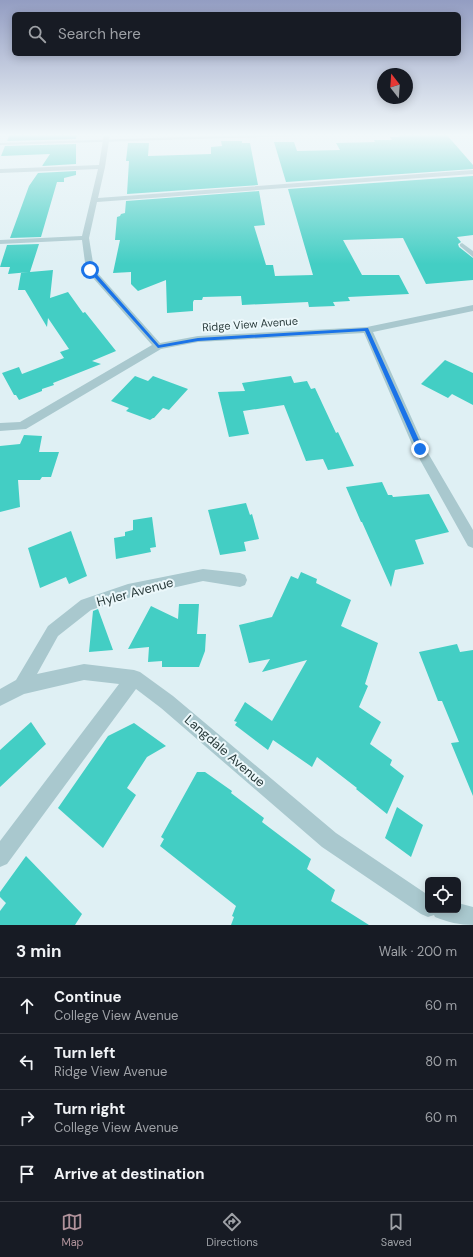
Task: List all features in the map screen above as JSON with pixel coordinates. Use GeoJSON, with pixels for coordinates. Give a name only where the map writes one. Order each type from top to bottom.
{"type":"FeatureCollection","features":[{"type":"Feature","properties":{"kind":"street"},"geometry":{"type":"LineString","coordinates":[[100,177],[85,238],[90,270],[158,346]]}},
{"type":"Feature","properties":{"kind":"street"},"geometry":{"type":"LineString","coordinates":[[94,200],[403,177]]}},
{"type":"Feature","properties":{"kind":"street"},"geometry":{"type":"LineString","coordinates":[[0,242],[85,238]]}},
{"type":"Feature","properties":{"kind":"street","name":"Ridge View Avenue"},"geometry":{"type":"LineString","coordinates":[[0,427],[22,426],[158,346],[198,339],[367,330],[473,308]]}},
{"type":"Feature","properties":{"kind":"street"},"geometry":{"type":"LineString","coordinates":[[367,330],[420,449],[473,542]]}},
{"type":"Feature","properties":{"kind":"street","name":"Hyler Avenue"},"geometry":{"type":"LineString","coordinates":[[22,686],[53,631],[86,605],[128,592],[203,575],[240,580]]}},
{"type":"Feature","properties":{"kind":"street","name":"Langdale Avenue"},"geometry":{"type":"LineString","coordinates":[[0,698],[22,686],[84,672],[134,678],[167,702],[329,840],[425,905]]}},
{"type":"Feature","properties":{"kind":"street"},"geometry":{"type":"LineString","coordinates":[[0,857],[134,678]]}},
{"type":"Feature","properties":{"kind":"street"},"geometry":{"type":"LineString","coordinates":[[455,913],[473,917]]}},
{"type":"Feature","properties":{"kind":"lane"},"geometry":{"type":"LineString","coordinates":[[462,245],[473,255]]}},
{"type":"Feature","properties":{"kind":"building"},"geometry":{"type":"Polygon","coordinates":[[[35,177],[67,177],[64,178],[64,182],[57,182],[41,237],[10,238],[29,186],[35,177]]]}},
{"type":"Feature","properties":{"kind":"building"},"geometry":{"type":"Polygon","coordinates":[[[128,177],[257,177],[258,185],[127,194],[128,177]]]}},
{"type":"Feature","properties":{"kind":"building"},"geometry":{"type":"Polygon","coordinates":[[[285,177],[356,177],[286,182],[285,177]]]}},
{"type":"Feature","properties":{"kind":"building"},"geometry":{"type":"Polygon","coordinates":[[[473,177],[473,235],[457,237],[461,242],[458,244],[459,247],[473,258],[473,280],[426,284],[403,238],[343,240],[362,275],[399,275],[409,294],[348,297],[350,301],[333,302],[335,306],[309,307],[308,302],[242,305],[241,296],[203,297],[202,300],[194,300],[193,311],[167,313],[166,280],[138,291],[131,284],[131,272],[113,273],[120,240],[115,240],[117,217],[125,213],[126,201],[259,191],[265,225],[254,226],[266,265],[273,265],[275,276],[313,275],[288,189],[473,177]]]}},
{"type":"Feature","properties":{"kind":"building"},"geometry":{"type":"Polygon","coordinates":[[[39,244],[30,272],[53,270],[50,298],[68,292],[83,313],[85,312],[116,351],[92,361],[101,364],[53,383],[54,385],[19,400],[16,395],[14,395],[2,373],[19,367],[22,374],[64,358],[60,352],[69,349],[48,318],[47,327],[25,290],[18,290],[21,273],[29,272],[8,274],[10,267],[0,267],[7,245],[39,244]]]}},
{"type":"Feature","properties":{"kind":"building"},"geometry":{"type":"Polygon","coordinates":[[[445,360],[473,373],[473,405],[452,394],[448,398],[421,384],[445,360]]]}},
{"type":"Feature","properties":{"kind":"building"},"geometry":{"type":"Polygon","coordinates":[[[135,376],[148,381],[153,376],[188,389],[169,410],[163,408],[154,418],[150,420],[126,411],[129,408],[111,401],[135,376]]]}},
{"type":"Feature","properties":{"kind":"building"},"geometry":{"type":"Polygon","coordinates":[[[291,376],[294,383],[307,381],[311,389],[315,388],[336,433],[338,432],[354,466],[328,470],[323,459],[306,461],[284,405],[243,411],[249,434],[229,437],[218,392],[245,391],[242,383],[291,376]]]}},
{"type":"Feature","properties":{"kind":"building"},"geometry":{"type":"Polygon","coordinates":[[[24,435],[42,436],[39,452],[59,452],[51,477],[42,477],[40,480],[18,480],[20,507],[0,512],[0,446],[20,444],[24,435]]]}},
{"type":"Feature","properties":{"kind":"building"},"geometry":{"type":"Polygon","coordinates":[[[382,482],[388,495],[392,495],[393,497],[429,494],[449,532],[415,540],[424,564],[395,570],[391,587],[346,487],[382,482]]]}},
{"type":"Feature","properties":{"kind":"building"},"geometry":{"type":"Polygon","coordinates":[[[246,503],[250,515],[252,514],[259,539],[244,542],[246,551],[220,555],[208,510],[246,503]]]}},
{"type":"Feature","properties":{"kind":"building"},"geometry":{"type":"Polygon","coordinates":[[[152,517],[156,547],[150,548],[151,552],[116,559],[114,538],[125,536],[125,532],[133,530],[133,520],[152,517]]]}},
{"type":"Feature","properties":{"kind":"building"},"geometry":{"type":"Polygon","coordinates":[[[71,531],[87,576],[69,584],[66,577],[40,588],[28,548],[71,531]]]}},
{"type":"Feature","properties":{"kind":"building"},"geometry":{"type":"Polygon","coordinates":[[[301,572],[317,579],[316,583],[351,600],[341,626],[378,643],[365,684],[368,686],[359,707],[381,722],[370,744],[392,760],[390,765],[404,776],[387,814],[356,789],[357,788],[317,757],[312,767],[273,740],[268,750],[235,725],[237,722],[234,721],[245,702],[272,721],[307,660],[262,672],[270,659],[249,663],[239,625],[272,617],[291,576],[298,579],[301,572]]]}},
{"type":"Feature","properties":{"kind":"building"},"geometry":{"type":"Polygon","coordinates":[[[179,604],[199,604],[197,634],[206,634],[205,651],[199,667],[162,667],[162,661],[148,662],[149,647],[128,649],[151,606],[178,619],[179,604]]]}},
{"type":"Feature","properties":{"kind":"building"},"geometry":{"type":"Polygon","coordinates":[[[98,609],[113,650],[89,652],[93,611],[98,609]]]}},
{"type":"Feature","properties":{"kind":"building"},"geometry":{"type":"Polygon","coordinates":[[[457,644],[460,652],[473,650],[473,796],[451,743],[459,742],[442,701],[438,701],[419,652],[457,644]]]}},
{"type":"Feature","properties":{"kind":"building"},"geometry":{"type":"Polygon","coordinates":[[[31,722],[46,744],[0,787],[0,750],[31,722]]]}},
{"type":"Feature","properties":{"kind":"building"},"geometry":{"type":"Polygon","coordinates":[[[134,723],[166,746],[147,757],[127,788],[136,795],[103,848],[58,808],[108,736],[134,723]]]}},
{"type":"Feature","properties":{"kind":"building"},"geometry":{"type":"Polygon","coordinates":[[[197,772],[205,772],[232,791],[231,793],[264,818],[262,822],[311,859],[307,869],[335,890],[331,901],[369,925],[231,925],[234,917],[232,916],[236,906],[160,846],[164,839],[161,837],[197,772]]]}},
{"type":"Feature","properties":{"kind":"building"},"geometry":{"type":"Polygon","coordinates":[[[397,807],[423,825],[411,857],[385,838],[397,807]]]}},
{"type":"Feature","properties":{"kind":"building"},"geometry":{"type":"Polygon","coordinates":[[[26,856],[82,914],[75,925],[0,925],[0,911],[6,903],[0,897],[0,892],[26,856]]]}},
{"type":"Feature","properties":{"kind":"route"},"geometry":{"type":"LineString","coordinates":[[90,270],[131,314],[158,346],[198,339],[367,330],[420,449]]}}]}
